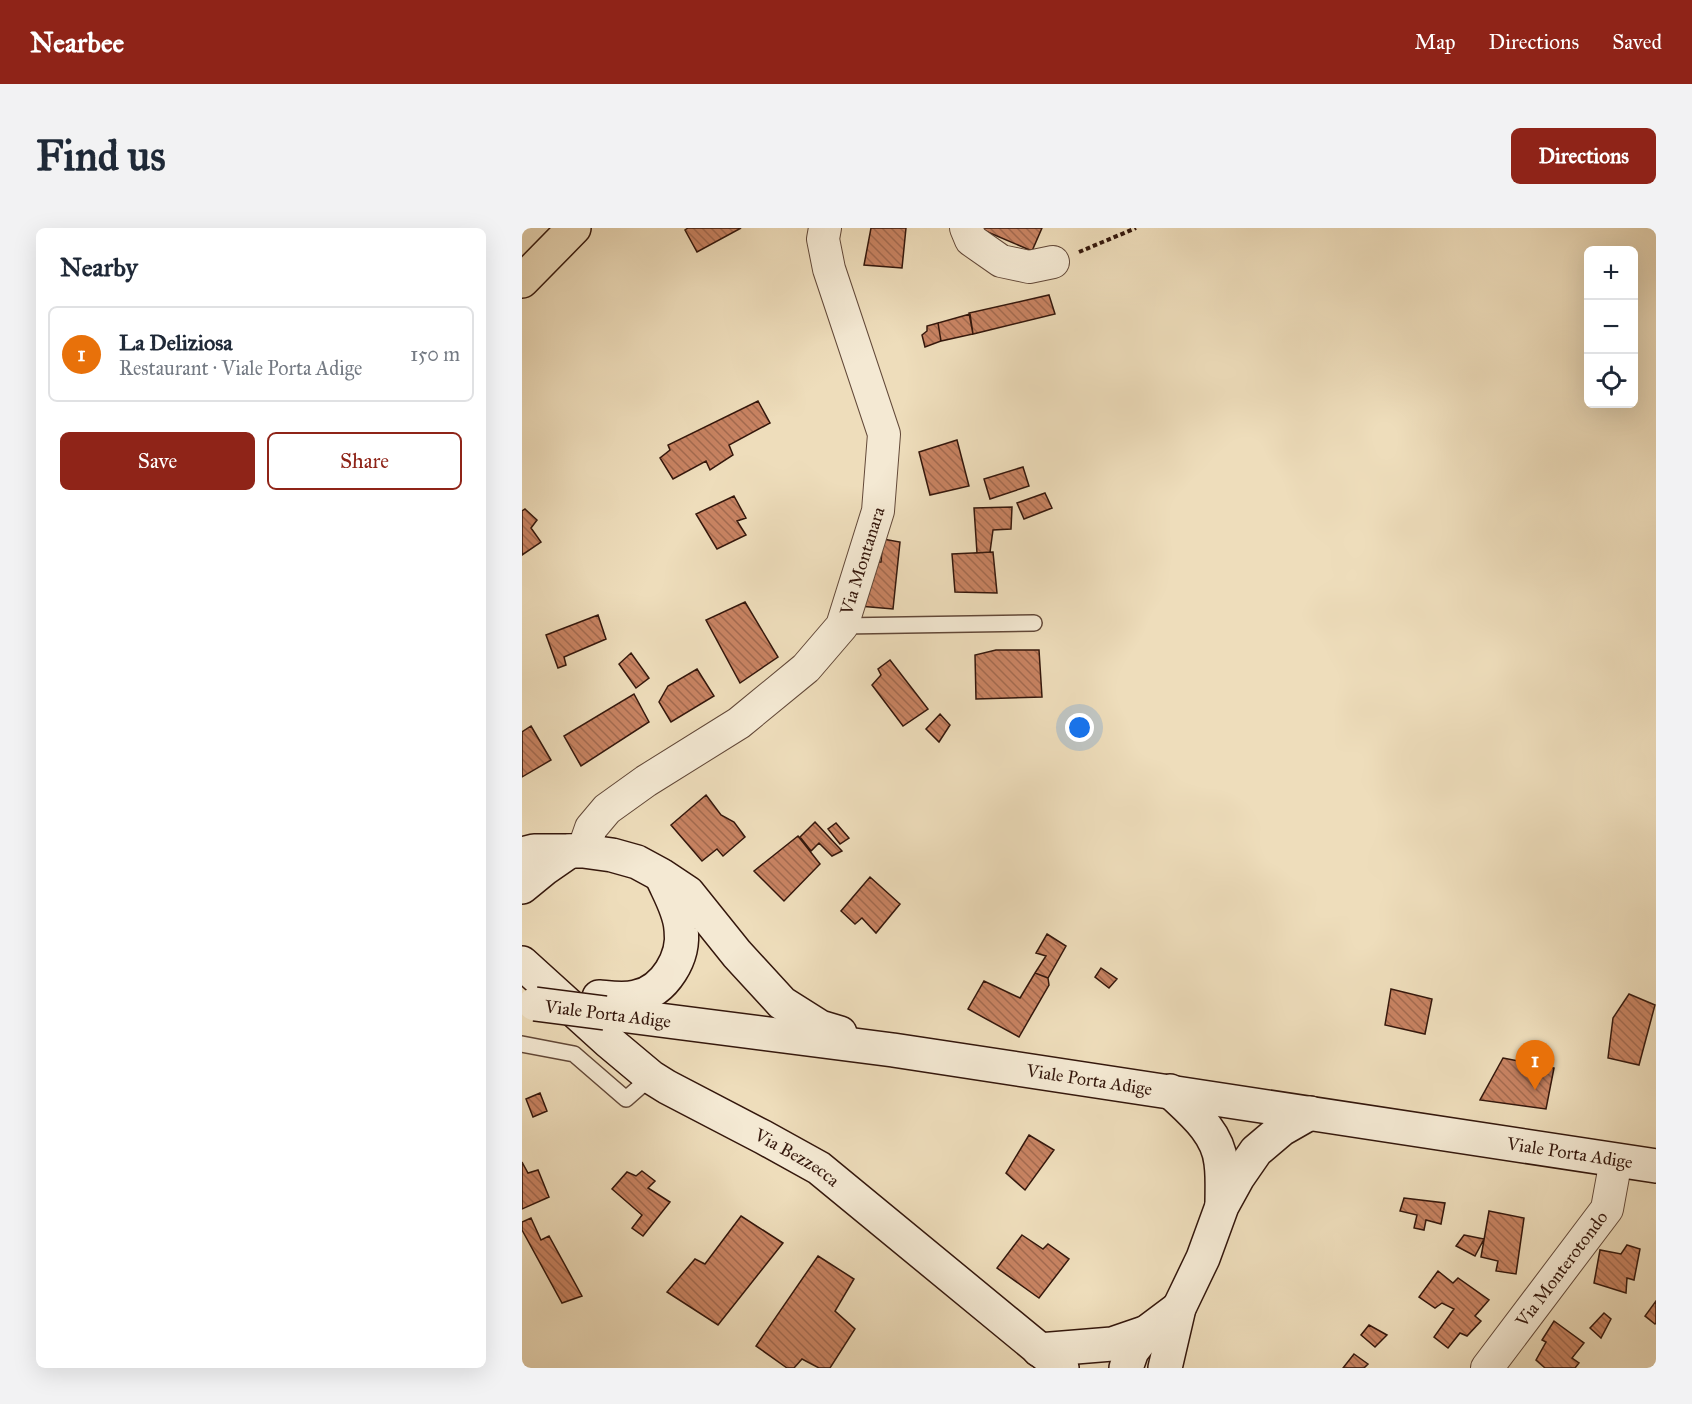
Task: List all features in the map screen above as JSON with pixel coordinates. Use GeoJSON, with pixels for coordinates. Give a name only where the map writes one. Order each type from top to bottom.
{"type":"FeatureCollection","features":[{"type":"Feature","properties":{"kind":"main road"},"geometry":{"type":"LineString","coordinates":[[522,281],[573,228]]}},
{"type":"Feature","properties":{"kind":"street","name":"Via Montanara"},"geometry":{"type":"LineString","coordinates":[[576,851],[607,809],[646,781],[739,723],[806,668],[842,626],[878,512],[884,434],[829,268],[823,239],[825,228]]}},
{"type":"Feature","properties":{"kind":"street"},"geometry":{"type":"LineString","coordinates":[[966,228],[970,240],[1001,261],[1029,267],[1053,262]]}},
{"type":"Feature","properties":{"kind":"street"},"geometry":{"type":"LineString","coordinates":[[522,854],[534,851],[576,851],[612,855],[637,862],[688,893],[782,1004],[820,1027],[893,1050]]}},
{"type":"Feature","properties":{"kind":"street"},"geometry":{"type":"LineString","coordinates":[[522,888],[544,869],[576,851]]}},
{"type":"Feature","properties":{"kind":"street"},"geometry":{"type":"LineString","coordinates":[[526,998],[596,1004],[615,999],[638,997],[667,978],[678,958],[682,930],[675,905],[661,875]]}},
{"type":"Feature","properties":{"kind":"street","name":"Via Bezzecca"},"geometry":{"type":"LineString","coordinates":[[522,963],[651,1077],[819,1168],[1051,1359]]}},
{"type":"Feature","properties":{"kind":"street","name":"Viale Porta Adige"},"geometry":{"type":"LineString","coordinates":[[596,1004],[1656,1166]]}},
{"type":"Feature","properties":{"kind":"street"},"geometry":{"type":"LineString","coordinates":[[1170,1091],[1195,1114],[1213,1136],[1221,1160],[1222,1206]]}},
{"type":"Feature","properties":{"kind":"street"},"geometry":{"type":"LineString","coordinates":[[1163,1366],[1179,1308],[1203,1258],[1222,1206],[1238,1177],[1256,1151],[1282,1129],[1310,1113]]}},
{"type":"Feature","properties":{"kind":"street","name":"Via Monterotondo"},"geometry":{"type":"LineString","coordinates":[[1487,1368],[1607,1209],[1616,1160]]}},
{"type":"Feature","properties":{"kind":"street"},"geometry":{"type":"LineString","coordinates":[[1126,1368],[1132,1352],[1147,1332],[1179,1308]]}},
{"type":"Feature","properties":{"kind":"street"},"geometry":{"type":"LineString","coordinates":[[1051,1359],[1080,1348],[1112,1344],[1147,1332]]}},
{"type":"Feature","properties":{"kind":"lane"},"geometry":{"type":"LineString","coordinates":[[842,626],[1034,623]]}},
{"type":"Feature","properties":{"kind":"lane"},"geometry":{"type":"LineString","coordinates":[[522,1044],[573,1054],[626,1099],[651,1077]]}},
{"type":"Feature","properties":{"kind":"path"},"geometry":{"type":"LineString","coordinates":[[1053,262],[1136,228]]}},
{"type":"Feature","properties":{"kind":"building"},"geometry":{"type":"Polygon","coordinates":[[[688,228],[741,228],[697,252],[685,230],[688,228]]]}},
{"type":"Feature","properties":{"kind":"building"},"geometry":{"type":"Polygon","coordinates":[[[871,228],[906,228],[902,268],[864,265],[871,228]]]}},
{"type":"Feature","properties":{"kind":"building"},"geometry":{"type":"Polygon","coordinates":[[[984,228],[1042,228],[1032,251],[983,230],[984,228]]]}},
{"type":"Feature","properties":{"kind":"building"},"geometry":{"type":"Polygon","coordinates":[[[1049,295],[1055,314],[973,334],[969,313],[1049,295]]]}},
{"type":"Feature","properties":{"kind":"building"},"geometry":{"type":"Polygon","coordinates":[[[970,314],[973,334],[941,341],[938,323],[970,314]]]}},
{"type":"Feature","properties":{"kind":"building"},"geometry":{"type":"Polygon","coordinates":[[[938,323],[941,341],[925,347],[922,335],[927,331],[927,326],[938,323]]]}},
{"type":"Feature","properties":{"kind":"building"},"geometry":{"type":"Polygon","coordinates":[[[758,401],[770,423],[729,445],[733,455],[710,470],[706,461],[673,479],[660,458],[670,450],[668,445],[758,401]]]}},
{"type":"Feature","properties":{"kind":"building"},"geometry":{"type":"Polygon","coordinates":[[[957,440],[969,486],[930,495],[919,452],[957,440]]]}},
{"type":"Feature","properties":{"kind":"building"},"geometry":{"type":"Polygon","coordinates":[[[1023,467],[1029,486],[990,499],[984,479],[1023,467]]]}},
{"type":"Feature","properties":{"kind":"building"},"geometry":{"type":"Polygon","coordinates":[[[1045,493],[1052,508],[1024,519],[1017,503],[1045,493]]]}},
{"type":"Feature","properties":{"kind":"building"},"geometry":{"type":"Polygon","coordinates":[[[734,496],[746,518],[737,521],[746,535],[717,549],[696,514],[734,496]]]}},
{"type":"Feature","properties":{"kind":"building"},"geometry":{"type":"Polygon","coordinates":[[[1012,507],[1011,529],[993,530],[990,552],[977,553],[974,508],[1012,507]]]}},
{"type":"Feature","properties":{"kind":"building"},"geometry":{"type":"Polygon","coordinates":[[[525,509],[537,520],[531,528],[541,542],[522,555],[522,511],[525,509]]]}},
{"type":"Feature","properties":{"kind":"building"},"geometry":{"type":"Polygon","coordinates":[[[883,539],[900,542],[893,609],[859,606],[862,563],[881,562],[883,539]]]}},
{"type":"Feature","properties":{"kind":"building"},"geometry":{"type":"Polygon","coordinates":[[[993,552],[997,593],[955,592],[952,554],[993,552]]]}},
{"type":"Feature","properties":{"kind":"building"},"geometry":{"type":"Polygon","coordinates":[[[745,602],[778,657],[740,683],[706,620],[745,602]]]}},
{"type":"Feature","properties":{"kind":"building"},"geometry":{"type":"Polygon","coordinates":[[[598,615],[606,639],[564,657],[566,665],[558,668],[546,635],[598,615]]]}},
{"type":"Feature","properties":{"kind":"building"},"geometry":{"type":"Polygon","coordinates":[[[996,650],[1039,650],[1042,697],[976,699],[975,655],[996,650]]]}},
{"type":"Feature","properties":{"kind":"building"},"geometry":{"type":"Polygon","coordinates":[[[631,653],[649,678],[636,688],[619,664],[631,653]]]}},
{"type":"Feature","properties":{"kind":"building"},"geometry":{"type":"Polygon","coordinates":[[[890,660],[928,709],[903,726],[872,685],[881,675],[878,669],[890,660]]]}},
{"type":"Feature","properties":{"kind":"building"},"geometry":{"type":"Polygon","coordinates":[[[697,669],[714,696],[671,722],[659,702],[668,686],[697,669]]]}},
{"type":"Feature","properties":{"kind":"building"},"geometry":{"type":"Polygon","coordinates":[[[634,694],[649,722],[581,766],[564,736],[634,694]]]}},
{"type":"Feature","properties":{"kind":"building"},"geometry":{"type":"Polygon","coordinates":[[[940,714],[950,725],[939,742],[926,729],[940,714]]]}},
{"type":"Feature","properties":{"kind":"building"},"geometry":{"type":"Polygon","coordinates":[[[531,726],[551,760],[522,777],[522,732],[531,726]]]}},
{"type":"Feature","properties":{"kind":"building"},"geometry":{"type":"Polygon","coordinates":[[[706,795],[721,815],[734,822],[745,837],[723,856],[717,849],[702,861],[671,825],[706,795]]]}},
{"type":"Feature","properties":{"kind":"building"},"geometry":{"type":"Polygon","coordinates":[[[815,822],[842,851],[832,856],[819,843],[811,851],[800,837],[815,822]]]}},
{"type":"Feature","properties":{"kind":"building"},"geometry":{"type":"Polygon","coordinates":[[[836,823],[849,838],[840,844],[828,829],[836,823]]]}},
{"type":"Feature","properties":{"kind":"building"},"geometry":{"type":"Polygon","coordinates":[[[798,836],[820,864],[784,901],[754,871],[798,836]]]}},
{"type":"Feature","properties":{"kind":"building"},"geometry":{"type":"Polygon","coordinates":[[[870,877],[900,904],[876,933],[862,918],[855,924],[841,911],[870,877]]]}},
{"type":"Feature","properties":{"kind":"building"},"geometry":{"type":"Polygon","coordinates":[[[1047,934],[1066,946],[1048,978],[1035,973],[1046,956],[1036,953],[1047,934]]]}},
{"type":"Feature","properties":{"kind":"building"},"geometry":{"type":"Polygon","coordinates":[[[1101,968],[1117,979],[1109,988],[1095,977],[1101,968]]]}},
{"type":"Feature","properties":{"kind":"building"},"geometry":{"type":"Polygon","coordinates":[[[1035,973],[1048,978],[1049,985],[1019,1037],[968,1009],[984,981],[1020,998],[1035,973]]]}},
{"type":"Feature","properties":{"kind":"building"},"geometry":{"type":"Polygon","coordinates":[[[1391,989],[1432,999],[1425,1034],[1385,1025],[1391,989]]]}},
{"type":"Feature","properties":{"kind":"building"},"geometry":{"type":"Polygon","coordinates":[[[1629,994],[1655,1005],[1639,1065],[1608,1058],[1613,1018],[1629,994]]]}},
{"type":"Feature","properties":{"kind":"building"},"geometry":{"type":"Polygon","coordinates":[[[1503,1058],[1554,1068],[1546,1109],[1480,1100],[1503,1058]]]}},
{"type":"Feature","properties":{"kind":"building"},"geometry":{"type":"Polygon","coordinates":[[[540,1093],[547,1111],[533,1117],[526,1099],[540,1093]]]}},
{"type":"Feature","properties":{"kind":"building"},"geometry":{"type":"Polygon","coordinates":[[[1029,1135],[1054,1150],[1025,1190],[1006,1173],[1029,1135]]]}},
{"type":"Feature","properties":{"kind":"building"},"geometry":{"type":"Polygon","coordinates":[[[522,1162],[528,1173],[538,1170],[549,1197],[522,1209],[522,1162]]]}},
{"type":"Feature","properties":{"kind":"building"},"geometry":{"type":"Polygon","coordinates":[[[642,1171],[655,1181],[648,1188],[670,1202],[643,1236],[632,1228],[642,1215],[612,1189],[627,1172],[636,1176],[642,1171]]]}},
{"type":"Feature","properties":{"kind":"building"},"geometry":{"type":"Polygon","coordinates":[[[1404,1198],[1445,1203],[1441,1224],[1426,1220],[1424,1230],[1414,1228],[1417,1215],[1400,1211],[1404,1198]]]}},
{"type":"Feature","properties":{"kind":"building"},"geometry":{"type":"Polygon","coordinates":[[[1489,1211],[1524,1218],[1516,1274],[1496,1271],[1498,1261],[1481,1257],[1489,1211]]]}},
{"type":"Feature","properties":{"kind":"building"},"geometry":{"type":"Polygon","coordinates":[[[741,1216],[783,1243],[718,1325],[667,1292],[695,1259],[705,1264],[741,1216]]]}},
{"type":"Feature","properties":{"kind":"building"},"geometry":{"type":"Polygon","coordinates":[[[531,1218],[541,1240],[549,1236],[582,1296],[562,1303],[522,1230],[522,1222],[531,1218]]]}},
{"type":"Feature","properties":{"kind":"building"},"geometry":{"type":"Polygon","coordinates":[[[1022,1235],[1043,1249],[1048,1244],[1069,1259],[1039,1298],[997,1268],[1022,1235]]]}},
{"type":"Feature","properties":{"kind":"building"},"geometry":{"type":"Polygon","coordinates":[[[1464,1235],[1484,1239],[1475,1256],[1456,1246],[1464,1235]]]}},
{"type":"Feature","properties":{"kind":"building"},"geometry":{"type":"Polygon","coordinates":[[[1627,1245],[1640,1249],[1634,1280],[1627,1278],[1626,1293],[1594,1283],[1600,1250],[1621,1254],[1627,1245]]]}},
{"type":"Feature","properties":{"kind":"building"},"geometry":{"type":"Polygon","coordinates":[[[818,1256],[854,1279],[835,1311],[855,1329],[830,1368],[819,1368],[802,1359],[794,1368],[787,1368],[756,1346],[818,1256]]]}},
{"type":"Feature","properties":{"kind":"building"},"geometry":{"type":"Polygon","coordinates":[[[1438,1271],[1453,1283],[1458,1278],[1489,1300],[1475,1316],[1481,1321],[1467,1336],[1460,1333],[1448,1348],[1434,1337],[1454,1309],[1442,1303],[1435,1308],[1419,1297],[1438,1271]]]}},
{"type":"Feature","properties":{"kind":"building"},"geometry":{"type":"Polygon","coordinates":[[[1656,1301],[1656,1323],[1655,1324],[1645,1316],[1656,1301]]]}},
{"type":"Feature","properties":{"kind":"building"},"geometry":{"type":"Polygon","coordinates":[[[1604,1313],[1611,1319],[1601,1338],[1590,1328],[1604,1313]]]}},
{"type":"Feature","properties":{"kind":"building"},"geometry":{"type":"Polygon","coordinates":[[[1554,1321],[1584,1343],[1572,1358],[1579,1363],[1575,1368],[1545,1368],[1536,1360],[1546,1342],[1542,1340],[1554,1321]]]}},
{"type":"Feature","properties":{"kind":"building"},"geometry":{"type":"Polygon","coordinates":[[[1369,1325],[1387,1335],[1375,1347],[1361,1335],[1369,1325]]]}},
{"type":"Feature","properties":{"kind":"building"},"geometry":{"type":"Polygon","coordinates":[[[1354,1354],[1368,1364],[1364,1368],[1343,1368],[1354,1354]]]}},
{"type":"Feature","properties":{"kind":"place","name":"La Deliziosa"},"geometry":{"type":"Point","coordinates":[1535,1090]}}]}
